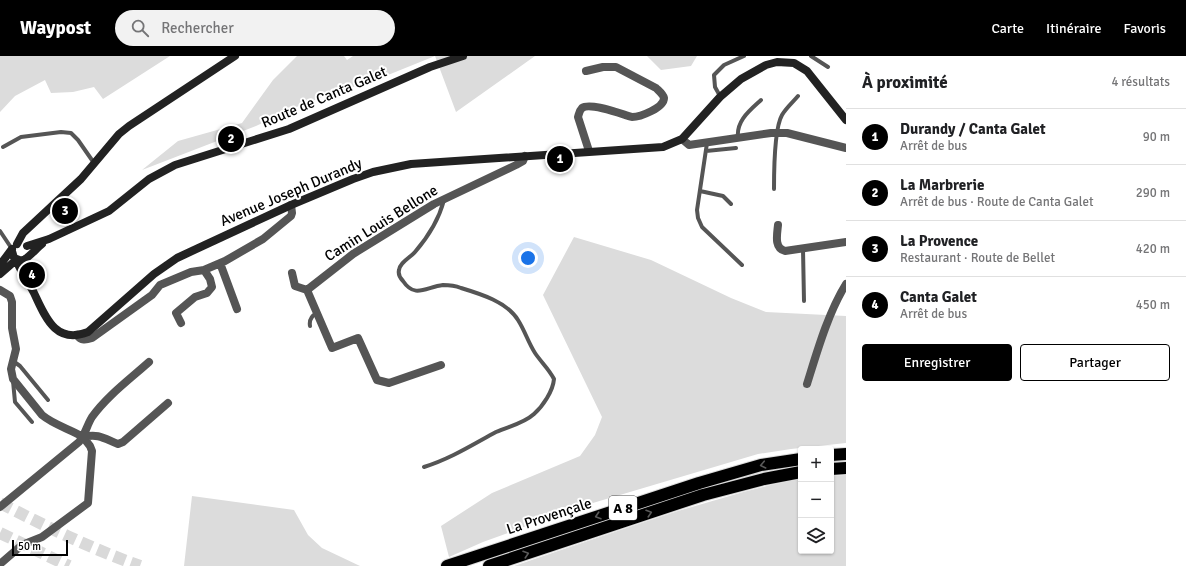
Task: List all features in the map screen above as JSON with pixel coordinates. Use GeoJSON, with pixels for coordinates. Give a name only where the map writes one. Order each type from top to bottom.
{"type":"FeatureCollection","features":[{"type":"Feature","properties":{"kind":"highway"},"geometry":{"type":"LineString","coordinates":[[834,455],[846,454]]}},
{"type":"Feature","properties":{"kind":"highway","name":"La Provençale"},"geometry":{"type":"LineString","coordinates":[[446,566],[699,483],[762,465],[798,459]]}},
{"type":"Feature","properties":{"kind":"highway"},"geometry":{"type":"LineString","coordinates":[[834,469],[846,468]]}},
{"type":"Feature","properties":{"kind":"highway","name":"La Provençale"},"geometry":{"type":"LineString","coordinates":[[488,566],[703,495],[764,479],[798,473]]}},
{"type":"Feature","properties":{"kind":"street"},"geometry":{"type":"LineString","coordinates":[[235,56],[119,134],[81,178],[23,232],[19,247],[12,256],[16,260],[51,324],[62,333],[77,335],[82,340],[92,338],[152,295],[160,284],[191,272],[204,270],[220,263],[263,239],[288,220],[292,213],[291,205]]}},
{"type":"Feature","properties":{"kind":"street","name":"Route de Canta Galet"},"geometry":{"type":"LineString","coordinates":[[19,247],[49,239],[109,211],[149,179],[175,165],[282,131],[430,67],[463,56]]}},
{"type":"Feature","properties":{"kind":"street","name":"Avenue Joseph Durandy"},"geometry":{"type":"LineString","coordinates":[[77,335],[88,332],[154,274],[177,258],[291,205],[373,172],[399,166],[589,151],[654,148],[671,144],[682,139],[730,88],[748,75],[766,65],[778,62],[794,63],[807,71],[846,120]]}},
{"type":"Feature","properties":{"kind":"street"},"geometry":{"type":"LineString","coordinates":[[586,71],[603,67],[616,67],[656,88],[664,97],[660,106],[638,117],[591,106],[583,108],[579,112],[578,117],[589,151]]}},
{"type":"Feature","properties":{"kind":"street"},"geometry":{"type":"LineString","coordinates":[[682,139],[689,145],[706,147],[738,138],[793,133],[846,148]]}},
{"type":"Feature","properties":{"kind":"street","name":"Camin Louis Bellone"},"geometry":{"type":"LineString","coordinates":[[307,290],[353,254],[434,204],[516,165],[523,161],[525,156]]}},
{"type":"Feature","properties":{"kind":"street"},"geometry":{"type":"LineString","coordinates":[[778,225],[777,244],[781,250],[803,249],[846,242]]}},
{"type":"Feature","properties":{"kind":"street","name":"Route de Canta Galet"},"geometry":{"type":"LineString","coordinates":[[28,257],[49,239]]}},
{"type":"Feature","properties":{"kind":"street"},"geometry":{"type":"LineString","coordinates":[[19,247],[29,249],[26,264],[33,291]]}},
{"type":"Feature","properties":{"kind":"street"},"geometry":{"type":"LineString","coordinates":[[1,270],[19,247]]}},
{"type":"Feature","properties":{"kind":"street"},"geometry":{"type":"LineString","coordinates":[[1,270],[16,260],[22,261],[28,257]]}},
{"type":"Feature","properties":{"kind":"street"},"geometry":{"type":"LineString","coordinates":[[220,263],[237,309]]}},
{"type":"Feature","properties":{"kind":"street"},"geometry":{"type":"LineString","coordinates":[[1,270],[11,270],[22,273]]}},
{"type":"Feature","properties":{"kind":"street"},"geometry":{"type":"LineString","coordinates":[[181,323],[176,313],[195,297],[207,293],[212,287],[210,279],[204,270]]}},
{"type":"Feature","properties":{"kind":"street"},"geometry":{"type":"LineString","coordinates":[[292,273],[295,286],[307,290],[332,348],[358,338],[377,380],[389,383],[441,365]]}},
{"type":"Feature","properties":{"kind":"street"},"geometry":{"type":"LineString","coordinates":[[807,384],[822,338],[840,294],[846,284]]}},
{"type":"Feature","properties":{"kind":"street"},"geometry":{"type":"LineString","coordinates":[[0,290],[11,296],[12,302],[12,328],[15,342],[15,353],[11,369],[13,379],[42,415],[48,420],[75,431],[83,437],[90,446],[92,452],[88,503],[42,537],[22,546],[0,564]]}},
{"type":"Feature","properties":{"kind":"street"},"geometry":{"type":"LineString","coordinates":[[83,437],[86,428],[102,404],[149,362]]}},
{"type":"Feature","properties":{"kind":"street"},"geometry":{"type":"LineString","coordinates":[[0,507],[83,437],[92,434],[104,437],[118,444],[123,442],[168,403]]}},
{"type":"Feature","properties":{"kind":"lane"},"geometry":{"type":"LineString","coordinates":[[720,97],[715,87],[714,75],[724,65],[744,56]]}},
{"type":"Feature","properties":{"kind":"lane"},"geometry":{"type":"LineString","coordinates":[[811,56],[828,67]]}},
{"type":"Feature","properties":{"kind":"lane"},"geometry":{"type":"LineString","coordinates":[[774,189],[779,123],[782,114],[798,96]]}},
{"type":"Feature","properties":{"kind":"lane"},"geometry":{"type":"LineString","coordinates":[[738,138],[737,130],[739,124],[751,109],[761,100]]}},
{"type":"Feature","properties":{"kind":"lane"},"geometry":{"type":"LineString","coordinates":[[3,147],[21,137],[62,132],[71,133],[95,163]]}},
{"type":"Feature","properties":{"kind":"lane"},"geometry":{"type":"LineString","coordinates":[[736,148],[706,147],[697,210],[698,218],[702,227],[742,265]]}},
{"type":"Feature","properties":{"kind":"lane"},"geometry":{"type":"LineString","coordinates":[[700,191],[723,196],[731,204]]}},
{"type":"Feature","properties":{"kind":"lane"},"geometry":{"type":"LineString","coordinates":[[424,467],[451,457],[497,432],[526,420],[536,412],[545,400],[552,389],[554,380],[535,353],[518,320],[503,306],[455,286],[444,285],[424,290],[411,290],[400,278],[398,272],[399,267],[414,253],[428,235],[442,209],[444,199]]}},
{"type":"Feature","properties":{"kind":"lane"},"geometry":{"type":"LineString","coordinates":[[0,231],[19,247]]}},
{"type":"Feature","properties":{"kind":"lane"},"geometry":{"type":"LineString","coordinates":[[803,249],[804,301]]}},
{"type":"Feature","properties":{"kind":"lane"},"geometry":{"type":"LineString","coordinates":[[310,326],[310,319],[317,313]]}},
{"type":"Feature","properties":{"kind":"lane"},"geometry":{"type":"LineString","coordinates":[[13,361],[20,366],[48,400]]}},
{"type":"Feature","properties":{"kind":"lane"},"geometry":{"type":"LineString","coordinates":[[13,379],[15,402],[32,422]]}},
{"type":"Feature","properties":{"kind":"shaded area"},"geometry":{"type":"Polygon","coordinates":[[[0,56],[170,56],[103,99],[94,87],[73,92],[51,93],[45,80],[15,96],[0,112],[0,56]]]}},
{"type":"Feature","properties":{"kind":"shaded area"},"geometry":{"type":"Polygon","coordinates":[[[297,56],[344,56],[347,60],[353,56],[435,56],[388,75],[303,104],[256,126],[142,170],[178,141],[242,123],[273,80],[297,56]]]}},
{"type":"Feature","properties":{"kind":"shaded area"},"geometry":{"type":"Polygon","coordinates":[[[435,56],[535,56],[456,112],[435,56]]]}},
{"type":"Feature","properties":{"kind":"shaded area"},"geometry":{"type":"Polygon","coordinates":[[[647,56],[697,56],[691,66],[661,70],[647,56]]]}},
{"type":"Feature","properties":{"kind":"shaded area"},"geometry":{"type":"Polygon","coordinates":[[[574,237],[651,260],[731,298],[766,312],[846,316],[846,443],[818,446],[798,446],[798,448],[758,454],[576,508],[483,542],[449,557],[441,526],[492,493],[580,456],[595,435],[602,417],[543,295],[574,237]]]}},
{"type":"Feature","properties":{"kind":"shaded area"},"geometry":{"type":"Polygon","coordinates":[[[846,475],[846,566],[514,566],[678,511],[754,489],[798,480],[798,554],[834,554],[834,476],[846,475]]]}},
{"type":"Feature","properties":{"kind":"shaded area"},"geometry":{"type":"Polygon","coordinates":[[[192,496],[294,510],[308,535],[322,548],[360,566],[184,566],[192,496]]]}},
{"type":"Feature","properties":{"kind":"tunnel"},"geometry":{"type":"LineString","coordinates":[[0,503],[69,537],[140,566]]}},
{"type":"Feature","properties":{"kind":"tunnel"},"geometry":{"type":"LineString","coordinates":[[0,533],[69,566]]}},
{"type":"Feature","properties":{"kind":"place","name":"La Marbrerie"},"geometry":{"type":"Point","coordinates":[231,139]}},
{"type":"Feature","properties":{"kind":"place","name":"Durandy / Canta Galet"},"geometry":{"type":"Point","coordinates":[560,159]}},
{"type":"Feature","properties":{"kind":"place","name":"La Provence"},"geometry":{"type":"Point","coordinates":[65,211]}},
{"type":"Feature","properties":{"kind":"place","name":"Canta Galet"},"geometry":{"type":"Point","coordinates":[32,275]}}]}
